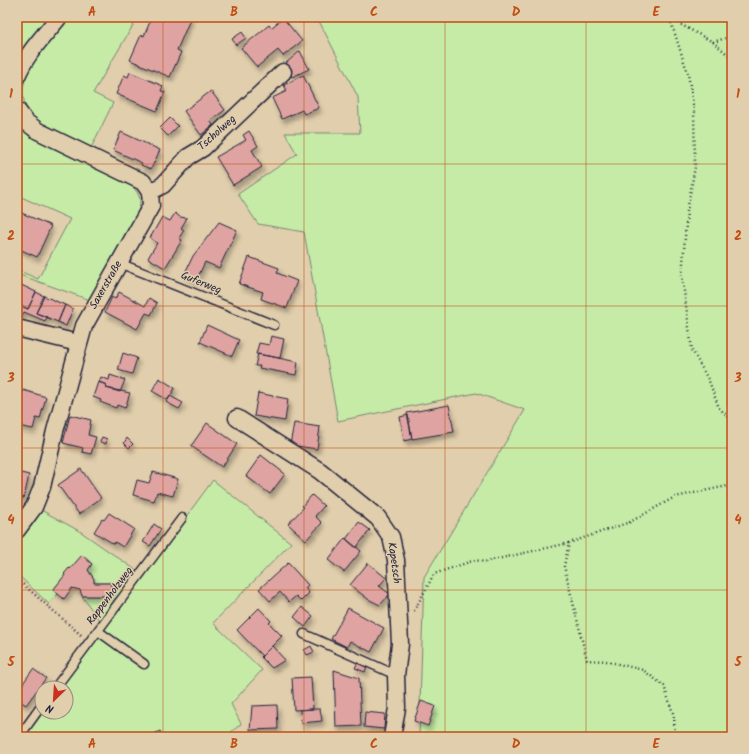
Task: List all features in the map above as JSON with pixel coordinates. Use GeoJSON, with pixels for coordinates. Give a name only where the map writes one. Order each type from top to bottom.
{"type":"FeatureCollection","features":[{"type":"Feature","properties":{"kind":"street"},"geometry":{"type":"LineString","coordinates":[[17,76],[21,66],[30,52],[59,17]]}},
{"type":"Feature","properties":{"kind":"street","name":"Tscholweg"},"geometry":{"type":"LineString","coordinates":[[150,192],[163,185],[188,157],[203,148],[283,72]]}},
{"type":"Feature","properties":{"kind":"street"},"geometry":{"type":"LineString","coordinates":[[17,110],[26,122],[38,131],[143,182],[150,192]]}},
{"type":"Feature","properties":{"kind":"street","name":"Saxerstraße"},"geometry":{"type":"LineString","coordinates":[[17,530],[34,507],[42,487],[78,343],[86,320],[151,206],[150,192]]}},
{"type":"Feature","properties":{"kind":"street"},"geometry":{"type":"LineString","coordinates":[[17,328],[78,343]]}},
{"type":"Feature","properties":{"kind":"street","name":"Kapetsch"},"geometry":{"type":"LineString","coordinates":[[237,418],[320,471],[378,518],[391,537],[396,560],[400,644],[396,675],[397,708],[392,737]]}},
{"type":"Feature","properties":{"kind":"lane","name":"Guferweg"},"geometry":{"type":"LineString","coordinates":[[119,263],[274,325]]}},
{"type":"Feature","properties":{"kind":"lane","name":"Rappenholzweg"},"geometry":{"type":"LineString","coordinates":[[61,680],[182,518]]}},
{"type":"Feature","properties":{"kind":"lane"},"geometry":{"type":"LineString","coordinates":[[98,631],[144,664]]}},
{"type":"Feature","properties":{"kind":"lane"},"geometry":{"type":"LineString","coordinates":[[304,634],[396,675]]}},
{"type":"Feature","properties":{"kind":"lane"},"geometry":{"type":"LineString","coordinates":[[18,737],[34,716]]}},
{"type":"Feature","properties":{"kind":"path"},"geometry":{"type":"LineString","coordinates":[[668,18],[713,42],[732,58]]}},
{"type":"Feature","properties":{"kind":"path"},"geometry":{"type":"LineString","coordinates":[[668,18],[688,74],[694,110],[695,167],[687,211],[682,276],[692,350],[709,381],[719,408],[732,420]]}},
{"type":"Feature","properties":{"kind":"path"},"geometry":{"type":"LineString","coordinates":[[713,42],[732,36]]}},
{"type":"Feature","properties":{"kind":"path"},"geometry":{"type":"LineString","coordinates":[[413,614],[434,574],[475,560],[484,562],[569,543],[630,522],[675,497],[732,484]]}},
{"type":"Feature","properties":{"kind":"path"},"geometry":{"type":"LineString","coordinates":[[569,543],[564,566],[587,660],[606,661],[643,670],[664,686],[674,716],[676,737]]}},
{"type":"Feature","properties":{"kind":"path"},"geometry":{"type":"LineString","coordinates":[[17,579],[89,642]]}},
{"type":"Feature","properties":{"kind":"green space"},"geometry":{"type":"Polygon","coordinates":[[[17,17],[54,17],[17,63],[17,17]]]}},
{"type":"Feature","properties":{"kind":"green space"},"geometry":{"type":"Polygon","coordinates":[[[67,17],[138,17],[93,93],[113,103],[90,150],[56,134],[38,123],[27,110],[23,96],[24,82],[30,68],[47,41],[67,17]]]}},
{"type":"Feature","properties":{"kind":"green space"},"geometry":{"type":"Polygon","coordinates":[[[317,17],[732,17],[732,737],[419,737],[424,577],[525,410],[476,393],[338,421],[304,232],[258,224],[238,194],[297,154],[285,133],[360,133],[358,97],[317,17]]]}},
{"type":"Feature","properties":{"kind":"green space"},"geometry":{"type":"Polygon","coordinates":[[[17,124],[29,136],[132,186],[137,192],[140,201],[138,212],[90,300],[17,274],[17,270],[38,279],[70,219],[17,195],[17,124]]]}},
{"type":"Feature","properties":{"kind":"green space"},"geometry":{"type":"Polygon","coordinates":[[[213,480],[291,543],[213,623],[262,670],[231,704],[241,724],[225,737],[24,737],[37,720],[74,720],[74,680],[66,680],[213,480]]]}},
{"type":"Feature","properties":{"kind":"green space"},"geometry":{"type":"Polygon","coordinates":[[[41,510],[81,532],[137,571],[99,620],[82,596],[111,596],[111,583],[94,583],[94,579],[88,570],[92,564],[82,556],[53,590],[58,594],[49,604],[17,574],[17,540],[25,534],[41,510]]]}},
{"type":"Feature","properties":{"kind":"building"},"geometry":{"type":"Polygon","coordinates":[[[152,17],[191,17],[177,50],[181,52],[170,77],[130,60],[141,35],[144,36],[152,17]]]}},
{"type":"Feature","properties":{"kind":"building"},"geometry":{"type":"Polygon","coordinates":[[[283,18],[302,41],[283,56],[278,50],[257,67],[241,48],[269,25],[271,28],[283,18]]]}},
{"type":"Feature","properties":{"kind":"building"},"geometry":{"type":"Polygon","coordinates":[[[242,32],[246,38],[236,45],[232,39],[242,32]]]}},
{"type":"Feature","properties":{"kind":"building"},"geometry":{"type":"Polygon","coordinates":[[[300,51],[309,69],[292,77],[286,63],[300,51]]]}},
{"type":"Feature","properties":{"kind":"building"},"geometry":{"type":"Polygon","coordinates":[[[130,72],[163,86],[161,91],[165,92],[157,111],[116,94],[124,75],[128,77],[130,72]]]}},
{"type":"Feature","properties":{"kind":"building"},"geometry":{"type":"Polygon","coordinates":[[[303,75],[319,108],[304,114],[302,110],[282,119],[272,98],[287,91],[284,85],[303,75]]]}},
{"type":"Feature","properties":{"kind":"building"},"geometry":{"type":"Polygon","coordinates":[[[211,91],[225,110],[210,121],[213,125],[201,135],[184,111],[211,91]]]}},
{"type":"Feature","properties":{"kind":"building"},"geometry":{"type":"Polygon","coordinates":[[[170,118],[178,126],[168,136],[160,128],[170,118]]]}},
{"type":"Feature","properties":{"kind":"building"},"geometry":{"type":"Polygon","coordinates":[[[249,131],[258,146],[252,150],[262,167],[233,185],[216,157],[246,140],[243,135],[249,131]]]}},
{"type":"Feature","properties":{"kind":"building"},"geometry":{"type":"Polygon","coordinates":[[[121,132],[160,150],[151,169],[141,165],[142,163],[113,150],[121,132]]]}},
{"type":"Feature","properties":{"kind":"building"},"geometry":{"type":"Polygon","coordinates":[[[17,211],[51,226],[37,257],[17,248],[17,211]]]}},
{"type":"Feature","properties":{"kind":"building"},"geometry":{"type":"Polygon","coordinates":[[[175,213],[180,217],[187,218],[181,228],[184,230],[179,238],[182,240],[165,268],[148,258],[157,243],[150,238],[162,217],[170,221],[175,213]]]}},
{"type":"Feature","properties":{"kind":"building"},"geometry":{"type":"Polygon","coordinates":[[[219,222],[237,230],[219,268],[205,262],[196,281],[184,275],[193,256],[219,222]]]}},
{"type":"Feature","properties":{"kind":"building"},"geometry":{"type":"Polygon","coordinates":[[[249,257],[279,268],[277,273],[297,281],[287,308],[261,299],[263,292],[239,284],[249,257]]]}},
{"type":"Feature","properties":{"kind":"building"},"geometry":{"type":"Polygon","coordinates":[[[17,283],[36,292],[28,309],[17,304],[17,283]]]}},
{"type":"Feature","properties":{"kind":"building"},"geometry":{"type":"Polygon","coordinates":[[[36,292],[44,296],[36,313],[47,317],[45,321],[24,312],[21,319],[17,317],[17,304],[28,309],[36,292]]]}},
{"type":"Feature","properties":{"kind":"building"},"geometry":{"type":"Polygon","coordinates":[[[119,292],[145,306],[149,298],[157,303],[151,315],[146,313],[137,329],[105,312],[112,297],[115,299],[119,292]]]}},
{"type":"Feature","properties":{"kind":"building"},"geometry":{"type":"Polygon","coordinates":[[[44,296],[65,305],[58,322],[36,313],[44,296]]]}},
{"type":"Feature","properties":{"kind":"building"},"geometry":{"type":"Polygon","coordinates":[[[65,305],[73,309],[66,326],[58,322],[65,305]]]}},
{"type":"Feature","properties":{"kind":"building"},"geometry":{"type":"Polygon","coordinates":[[[207,325],[239,340],[232,356],[200,342],[207,325]]]}},
{"type":"Feature","properties":{"kind":"building"},"geometry":{"type":"Polygon","coordinates":[[[271,336],[284,339],[280,358],[256,354],[259,343],[269,345],[271,336]]]}},
{"type":"Feature","properties":{"kind":"building"},"geometry":{"type":"Polygon","coordinates":[[[123,353],[137,358],[132,374],[118,370],[123,353]]]}},
{"type":"Feature","properties":{"kind":"building"},"geometry":{"type":"Polygon","coordinates":[[[258,354],[298,362],[296,375],[255,366],[258,354]]]}},
{"type":"Feature","properties":{"kind":"building"},"geometry":{"type":"Polygon","coordinates":[[[110,375],[125,380],[120,392],[106,388],[107,385],[99,382],[101,377],[109,380],[110,375]]]}},
{"type":"Feature","properties":{"kind":"building"},"geometry":{"type":"Polygon","coordinates":[[[159,378],[175,388],[168,400],[152,391],[159,378]]]}},
{"type":"Feature","properties":{"kind":"building"},"geometry":{"type":"Polygon","coordinates":[[[98,382],[107,385],[106,388],[130,393],[125,408],[117,405],[116,408],[100,402],[101,400],[93,397],[98,382]]]}},
{"type":"Feature","properties":{"kind":"building"},"geometry":{"type":"Polygon","coordinates":[[[23,390],[46,397],[40,419],[36,418],[33,429],[18,426],[22,414],[17,411],[23,390]]]}},
{"type":"Feature","properties":{"kind":"building"},"geometry":{"type":"Polygon","coordinates":[[[258,393],[288,399],[285,421],[254,416],[258,393]]]}},
{"type":"Feature","properties":{"kind":"building"},"geometry":{"type":"Polygon","coordinates":[[[170,396],[183,403],[179,409],[166,402],[170,396]]]}},
{"type":"Feature","properties":{"kind":"building"},"geometry":{"type":"Polygon","coordinates":[[[449,405],[454,432],[412,439],[407,413],[449,405]]]}},
{"type":"Feature","properties":{"kind":"building"},"geometry":{"type":"Polygon","coordinates":[[[70,415],[91,420],[88,435],[96,437],[91,454],[82,452],[83,448],[63,443],[70,415]]]}},
{"type":"Feature","properties":{"kind":"building"},"geometry":{"type":"Polygon","coordinates":[[[408,415],[412,439],[404,441],[400,417],[408,415]]]}},
{"type":"Feature","properties":{"kind":"building"},"geometry":{"type":"Polygon","coordinates":[[[207,423],[237,444],[222,467],[191,446],[207,423]]]}},
{"type":"Feature","properties":{"kind":"building"},"geometry":{"type":"Polygon","coordinates":[[[294,423],[320,427],[317,449],[290,445],[294,423]]]}},
{"type":"Feature","properties":{"kind":"building"},"geometry":{"type":"Polygon","coordinates":[[[102,437],[107,439],[106,444],[100,442],[102,437]]]}},
{"type":"Feature","properties":{"kind":"building"},"geometry":{"type":"Polygon","coordinates":[[[127,438],[133,444],[129,448],[124,443],[127,438]]]}},
{"type":"Feature","properties":{"kind":"building"},"geometry":{"type":"Polygon","coordinates":[[[261,455],[285,474],[270,494],[246,476],[261,455]]]}},
{"type":"Feature","properties":{"kind":"building"},"geometry":{"type":"Polygon","coordinates":[[[81,469],[101,498],[79,514],[58,485],[81,469]]]}},
{"type":"Feature","properties":{"kind":"building"},"geometry":{"type":"Polygon","coordinates":[[[17,472],[29,475],[24,498],[18,497],[17,501],[17,472]]]}},
{"type":"Feature","properties":{"kind":"building"},"geometry":{"type":"Polygon","coordinates":[[[153,472],[178,479],[173,496],[157,492],[154,501],[133,495],[137,480],[149,483],[153,472]]]}},
{"type":"Feature","properties":{"kind":"building"},"geometry":{"type":"Polygon","coordinates":[[[312,495],[324,506],[315,516],[322,523],[306,540],[288,524],[304,507],[302,506],[312,495]]]}},
{"type":"Feature","properties":{"kind":"building"},"geometry":{"type":"Polygon","coordinates":[[[109,513],[134,529],[123,547],[115,542],[114,544],[94,532],[102,519],[104,520],[109,513]]]}},
{"type":"Feature","properties":{"kind":"building"},"geometry":{"type":"Polygon","coordinates":[[[359,522],[370,530],[356,548],[346,539],[359,522]]]}},
{"type":"Feature","properties":{"kind":"building"},"geometry":{"type":"Polygon","coordinates":[[[154,524],[161,529],[150,546],[143,542],[154,524]]]}},
{"type":"Feature","properties":{"kind":"building"},"geometry":{"type":"Polygon","coordinates":[[[345,538],[361,551],[344,572],[328,560],[345,538]]]}},
{"type":"Feature","properties":{"kind":"building"},"geometry":{"type":"Polygon","coordinates":[[[82,555],[92,564],[88,570],[94,579],[94,583],[111,583],[111,596],[82,596],[80,590],[72,588],[64,599],[53,590],[65,575],[64,574],[82,555]]]}},
{"type":"Feature","properties":{"kind":"building"},"geometry":{"type":"Polygon","coordinates":[[[288,563],[308,585],[305,588],[309,593],[301,601],[296,596],[289,602],[280,592],[270,601],[259,589],[288,563]]]}},
{"type":"Feature","properties":{"kind":"building"},"geometry":{"type":"Polygon","coordinates":[[[368,563],[386,578],[379,586],[390,594],[380,605],[368,599],[350,585],[368,563]]]}},
{"type":"Feature","properties":{"kind":"building"},"geometry":{"type":"Polygon","coordinates":[[[302,607],[313,616],[305,627],[294,617],[302,607]]]}},
{"type":"Feature","properties":{"kind":"building"},"geometry":{"type":"Polygon","coordinates":[[[259,608],[271,621],[269,623],[282,636],[262,656],[237,630],[259,608]]]}},
{"type":"Feature","properties":{"kind":"building"},"geometry":{"type":"Polygon","coordinates":[[[348,608],[384,628],[371,652],[350,641],[347,647],[331,639],[348,608]]]}},
{"type":"Feature","properties":{"kind":"building"},"geometry":{"type":"Polygon","coordinates":[[[272,646],[285,660],[272,668],[261,657],[272,646]]]}},
{"type":"Feature","properties":{"kind":"building"},"geometry":{"type":"Polygon","coordinates":[[[311,646],[314,652],[307,655],[304,650],[311,646]]]}},
{"type":"Feature","properties":{"kind":"building"},"geometry":{"type":"Polygon","coordinates":[[[358,662],[367,666],[365,672],[355,668],[358,662]]]}},
{"type":"Feature","properties":{"kind":"building"},"geometry":{"type":"Polygon","coordinates":[[[33,669],[46,678],[45,680],[34,680],[34,694],[26,705],[17,699],[17,692],[33,669]]]}},
{"type":"Feature","properties":{"kind":"building"},"geometry":{"type":"Polygon","coordinates":[[[334,670],[359,678],[361,726],[336,727],[334,670]]]}},
{"type":"Feature","properties":{"kind":"building"},"geometry":{"type":"Polygon","coordinates":[[[311,677],[313,709],[294,710],[292,678],[311,677]]]}},
{"type":"Feature","properties":{"kind":"building"},"geometry":{"type":"Polygon","coordinates":[[[421,701],[435,706],[428,726],[414,721],[421,701]]]}},
{"type":"Feature","properties":{"kind":"building"},"geometry":{"type":"Polygon","coordinates":[[[277,705],[278,729],[250,730],[252,706],[277,705]]]}},
{"type":"Feature","properties":{"kind":"building"},"geometry":{"type":"Polygon","coordinates":[[[320,709],[322,721],[301,723],[300,710],[320,709]]]}},
{"type":"Feature","properties":{"kind":"building"},"geometry":{"type":"Polygon","coordinates":[[[365,712],[385,714],[384,729],[364,727],[365,712]]]}},
{"type":"Feature","properties":{"kind":"building"},"geometry":{"type":"Polygon","coordinates":[[[160,731],[163,737],[152,737],[152,735],[160,731]]]}}]}
